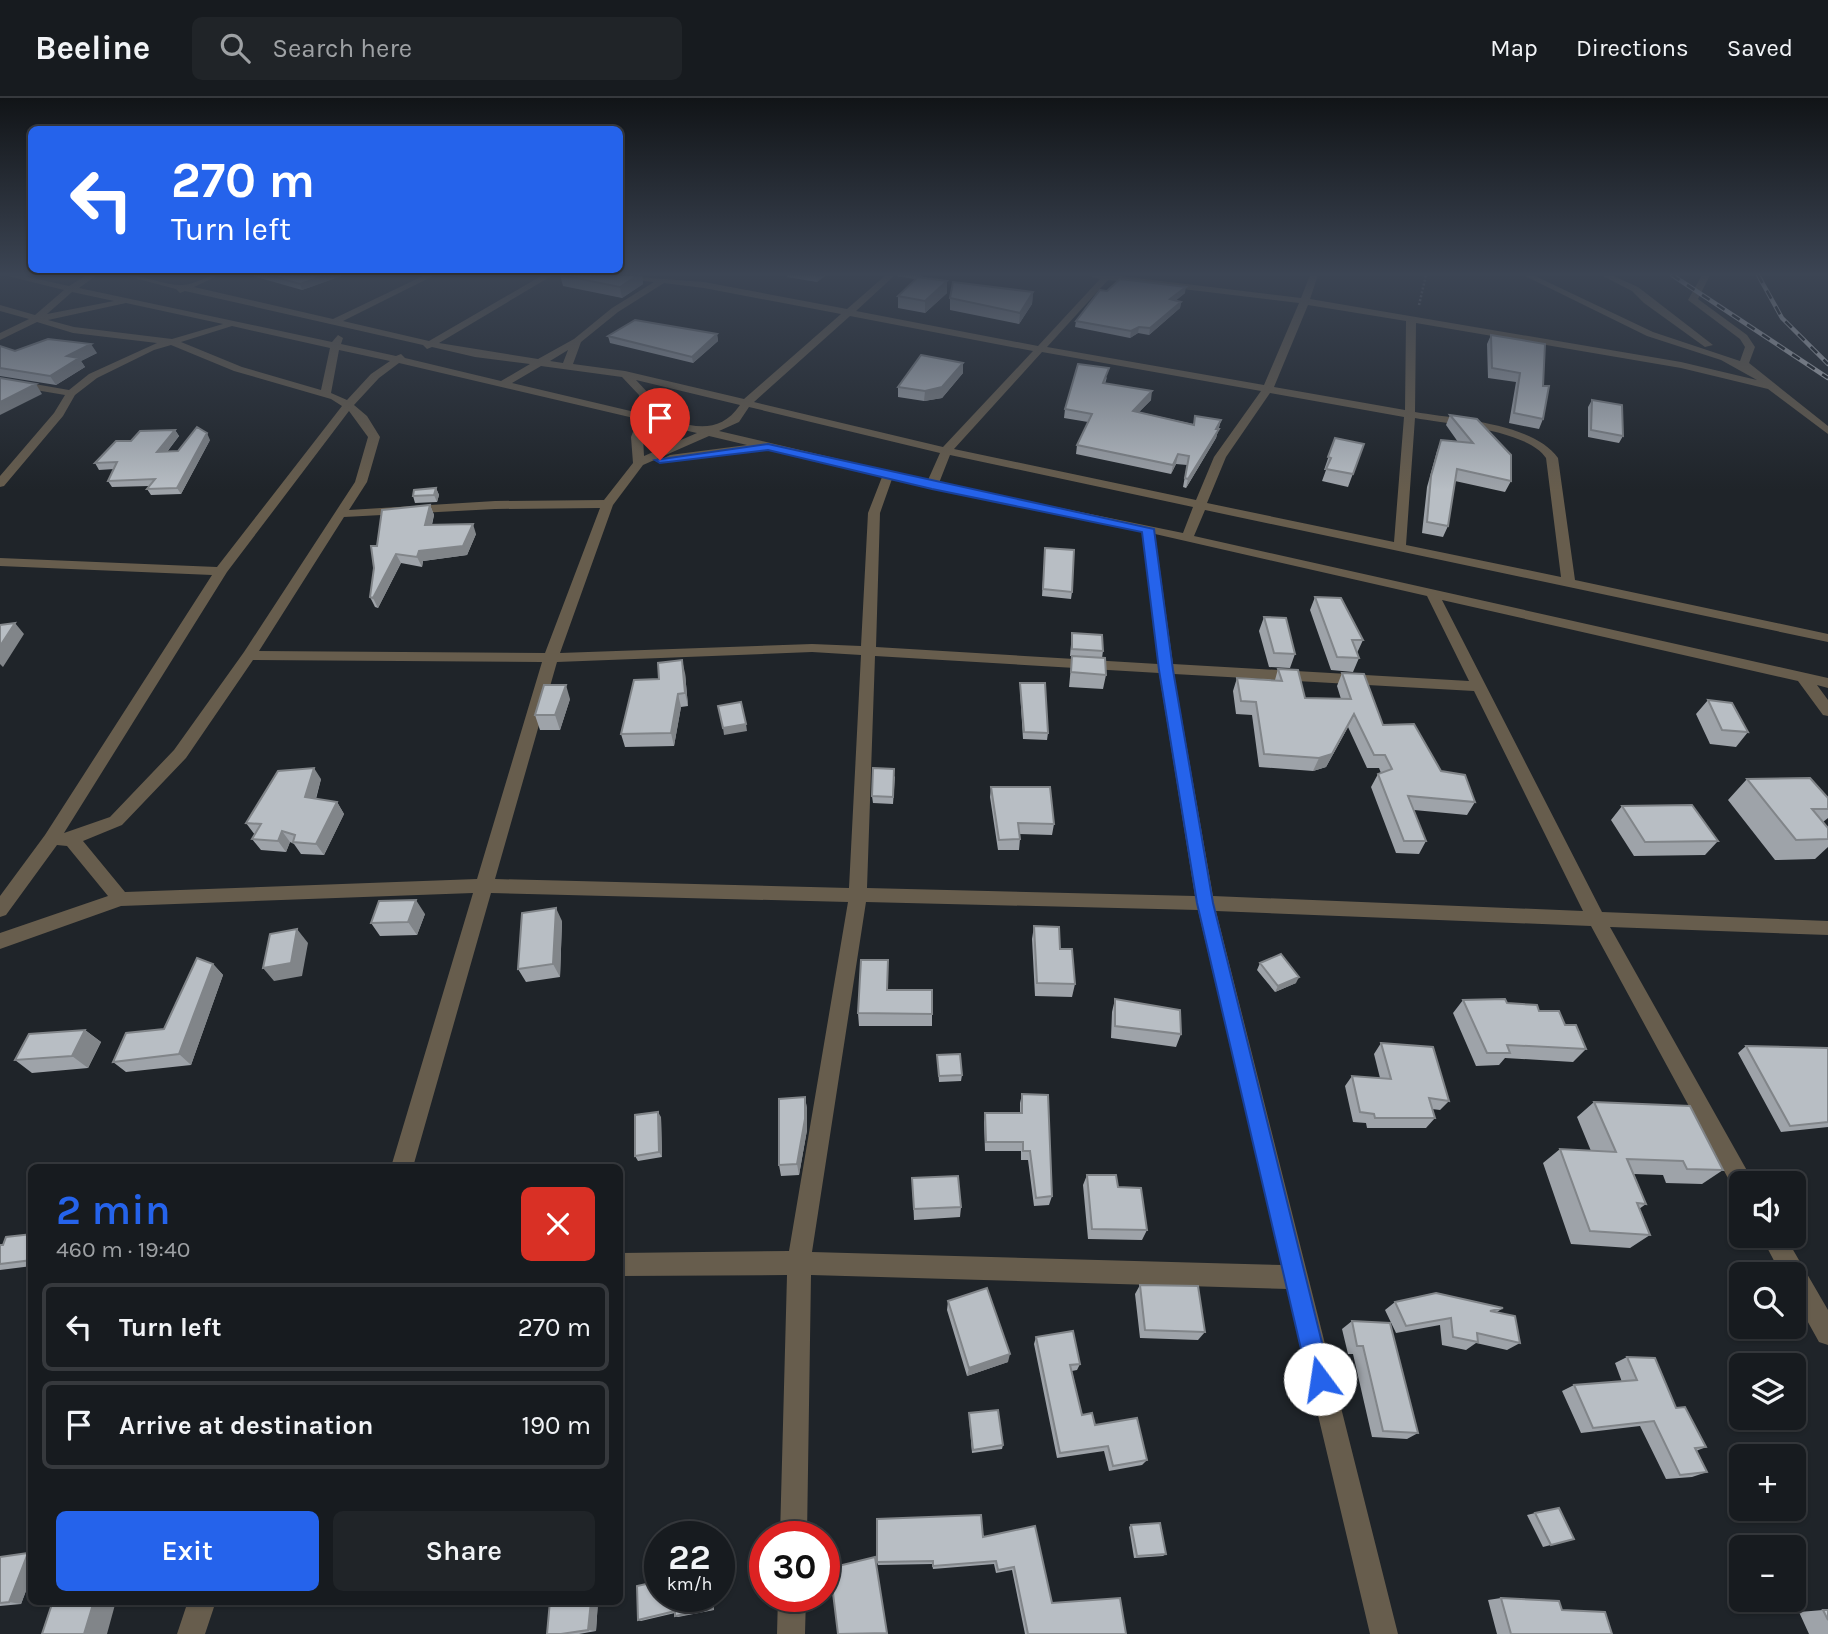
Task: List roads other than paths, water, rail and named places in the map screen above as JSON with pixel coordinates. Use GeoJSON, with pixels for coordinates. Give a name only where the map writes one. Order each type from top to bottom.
{"type":"FeatureCollection","features":[{"type":"Feature","properties":{"kind":"street"},"geometry":{"type":"LineString","coordinates":[[0,483],[59,414],[71,393],[114,364],[155,347]]}},
{"type":"Feature","properties":{"kind":"street"},"geometry":{"type":"LineString","coordinates":[[51,840],[71,839],[116,821],[180,754],[249,655],[361,482],[374,437],[366,420],[349,404],[326,394],[238,369],[183,347]]}},
{"type":"Feature","properties":{"kind":"street"},"geometry":{"type":"LineString","coordinates":[[326,394],[330,360],[335,347]]}},
{"type":"Feature","properties":{"kind":"street"},"geometry":{"type":"LineString","coordinates":[[338,347],[932,485],[1148,529],[1828,682]]}},
{"type":"Feature","properties":{"kind":"street"},"geometry":{"type":"LineString","coordinates":[[0,910],[51,840],[221,571],[349,404],[396,359],[424,347]]}},
{"type":"Feature","properties":{"kind":"street"},"geometry":{"type":"LineString","coordinates":[[446,347],[625,374],[946,451],[1568,580],[1828,638]]}},
{"type":"Feature","properties":{"kind":"street"},"geometry":{"type":"LineString","coordinates":[[503,384],[566,347]]}},
{"type":"Feature","properties":{"kind":"street"},"geometry":{"type":"LineString","coordinates":[[567,366],[575,347]]}},
{"type":"Feature","properties":{"kind":"street"},"geometry":{"type":"LineString","coordinates":[[403,1164],[551,658],[607,504],[639,463],[735,420],[746,403],[811,347]]}},
{"type":"Feature","properties":{"kind":"street"},"geometry":{"type":"LineString","coordinates":[[1027,347],[1410,413],[1526,438],[1546,449],[1552,458],[1568,580]]}},
{"type":"Feature","properties":{"kind":"street"},"geometry":{"type":"LineString","coordinates":[[932,485],[946,451],[1042,347]]}},
{"type":"Feature","properties":{"kind":"street"},"geometry":{"type":"LineString","coordinates":[[1186,538],[1220,457],[1268,388],[1286,347]]}},
{"type":"Feature","properties":{"kind":"street"},"geometry":{"type":"LineString","coordinates":[[1400,546],[1410,413],[1411,347]]}},
{"type":"Feature","properties":{"kind":"street"},"geometry":{"type":"LineString","coordinates":[[1569,347],[1681,365],[1770,386]]}},
{"type":"Feature","properties":{"kind":"street"},"geometry":{"type":"LineString","coordinates":[[1690,347],[1725,358],[1752,371]]}},
{"type":"Feature","properties":{"kind":"street"},"geometry":{"type":"LineString","coordinates":[[1709,347],[1725,358]]}},
{"type":"Feature","properties":{"kind":"street"},"geometry":{"type":"LineString","coordinates":[[1750,347],[1744,363],[1828,432]]}},
{"type":"Feature","properties":{"kind":"street"},"geometry":{"type":"LineString","coordinates":[[1681,365],[1725,358]]}},
{"type":"Feature","properties":{"kind":"street"},"geometry":{"type":"LineString","coordinates":[[625,374],[644,394],[644,418],[637,437],[639,463]]}},
{"type":"Feature","properties":{"kind":"street"},"geometry":{"type":"LineString","coordinates":[[0,381],[71,393]]}},
{"type":"Feature","properties":{"kind":"street"},"geometry":{"type":"LineString","coordinates":[[639,463],[768,447]]}},
{"type":"Feature","properties":{"kind":"street"},"geometry":{"type":"LineString","coordinates":[[793,1521],[799,1263],[858,896],[866,651],[874,513],[888,475]]}},
{"type":"Feature","properties":{"kind":"street"},"geometry":{"type":"LineString","coordinates":[[340,514],[495,505],[607,504]]}},
{"type":"Feature","properties":{"kind":"street"},"geometry":{"type":"LineString","coordinates":[[1148,529],[1166,670],[1205,903],[1294,1278],[1384,1634]]}},
{"type":"Feature","properties":{"kind":"street"},"geometry":{"type":"LineString","coordinates":[[0,562],[221,571]]}},
{"type":"Feature","properties":{"kind":"street"},"geometry":{"type":"LineString","coordinates":[[1433,595],[1595,916],[1735,1171]]}},
{"type":"Feature","properties":{"kind":"street"},"geometry":{"type":"LineString","coordinates":[[249,655],[551,658],[812,648],[1481,687]]}},
{"type":"Feature","properties":{"kind":"street"},"geometry":{"type":"LineString","coordinates":[[1803,677],[1828,711]]}},
{"type":"Feature","properties":{"kind":"street"},"geometry":{"type":"LineString","coordinates":[[71,839],[121,899]]}},
{"type":"Feature","properties":{"kind":"street"},"geometry":{"type":"LineString","coordinates":[[0,941],[121,899],[483,886],[1205,903],[1595,916],[1828,928]]}},
{"type":"Feature","properties":{"kind":"street"},"geometry":{"type":"LineString","coordinates":[[1779,1248],[1824,1320]]}},
{"type":"Feature","properties":{"kind":"street"},"geometry":{"type":"LineString","coordinates":[[623,1264],[799,1263],[1294,1278]]}},
{"type":"Feature","properties":{"kind":"street"},"geometry":{"type":"LineString","coordinates":[[191,1634],[201,1605]]}},
{"type":"Feature","properties":{"kind":"street"},"geometry":{"type":"LineString","coordinates":[[791,1634],[792,1612]]}},
{"type":"Feature","properties":{"kind":"railway"},"geometry":{"type":"LineString","coordinates":[[1781,347],[1828,378]]}},
{"type":"Feature","properties":{"kind":"railway"},"geometry":{"type":"LineString","coordinates":[[1811,347],[1828,364]]}}]}
